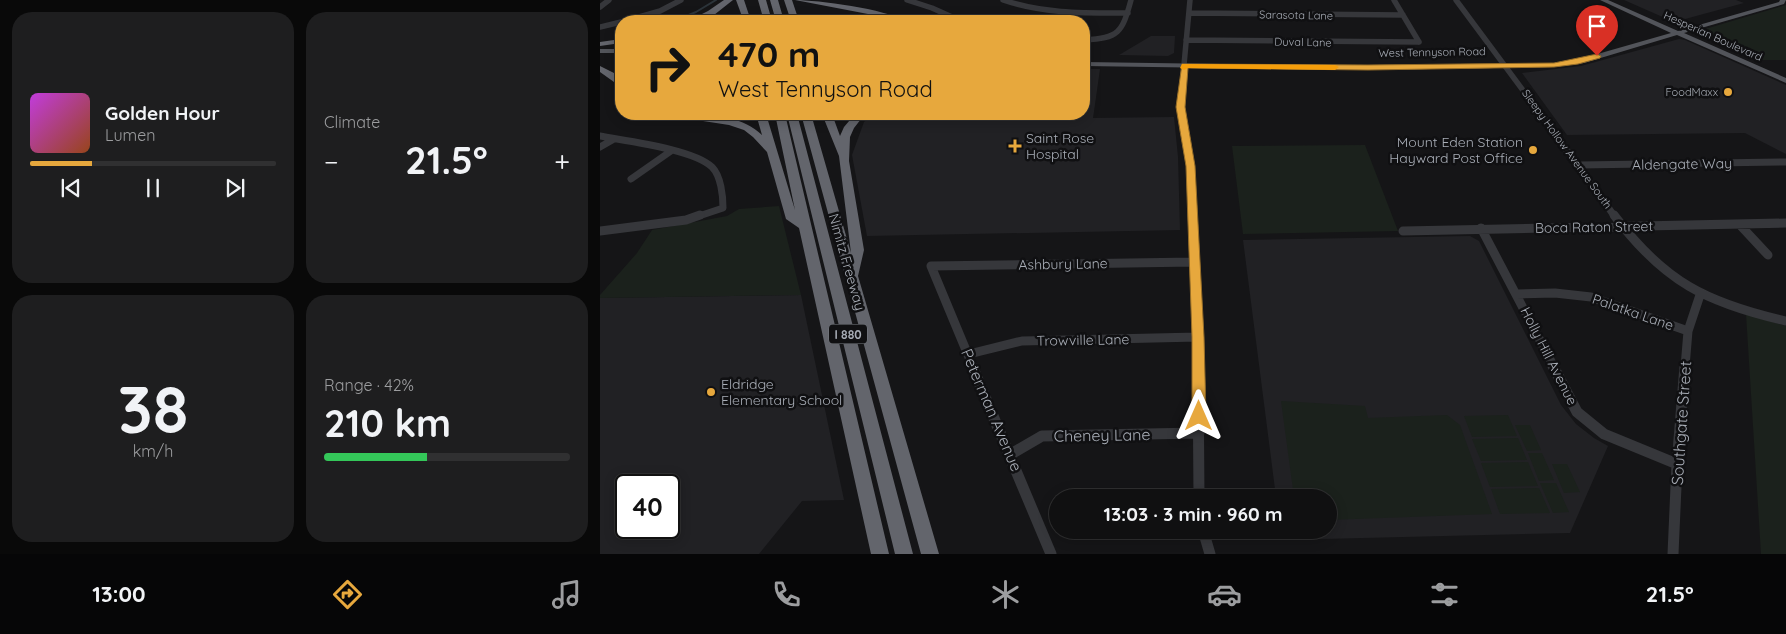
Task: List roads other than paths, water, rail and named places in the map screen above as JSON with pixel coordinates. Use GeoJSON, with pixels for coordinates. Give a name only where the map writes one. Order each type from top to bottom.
{"type":"FeatureCollection","features":[{"type":"Feature","properties":{"kind":"highway"},"geometry":{"type":"LineString","coordinates":[[705,15],[729,0]]}},
{"type":"Feature","properties":{"kind":"highway"},"geometry":{"type":"LineString","coordinates":[[740,0],[745,15]]}},
{"type":"Feature","properties":{"kind":"highway"},"geometry":{"type":"LineString","coordinates":[[754,0],[758,15]]}},
{"type":"Feature","properties":{"kind":"highway"},"geometry":{"type":"LineString","coordinates":[[762,0],[766,15]]}},
{"type":"Feature","properties":{"kind":"highway"},"geometry":{"type":"LineString","coordinates":[[774,0],[778,15]]}},
{"type":"Feature","properties":{"kind":"highway"},"geometry":{"type":"LineString","coordinates":[[788,0],[793,15]]}},
{"type":"Feature","properties":{"kind":"highway"},"geometry":{"type":"LineString","coordinates":[[798,0],[879,15]]}},
{"type":"Feature","properties":{"kind":"highway"},"geometry":{"type":"LineString","coordinates":[[600,44],[615,42]]}},
{"type":"Feature","properties":{"kind":"highway"},"geometry":{"type":"LineString","coordinates":[[600,69],[615,80]]}},
{"type":"Feature","properties":{"kind":"highway"},"geometry":{"type":"LineString","coordinates":[[712,120],[735,124],[747,129],[756,135],[770,150]]}},
{"type":"Feature","properties":{"kind":"highway"},"geometry":{"type":"LineString","coordinates":[[762,120],[792,219],[804,226]]}},
{"type":"Feature","properties":{"kind":"highway","name":"I 880"},"geometry":{"type":"LineString","coordinates":[[781,120],[880,554]]}},
{"type":"Feature","properties":{"kind":"highway","name":"I 880"},"geometry":{"type":"LineString","coordinates":[[794,120],[904,554]]}},
{"type":"Feature","properties":{"kind":"highway","name":"Nimitz Freeway"},"geometry":{"type":"LineString","coordinates":[[808,120],[930,554]]}},
{"type":"Feature","properties":{"kind":"highway"},"geometry":{"type":"LineString","coordinates":[[829,120],[844,161],[858,250],[851,278]]}},
{"type":"Feature","properties":{"kind":"highway"},"geometry":{"type":"LineString","coordinates":[[844,161],[845,136],[855,120]]}},
{"type":"Feature","properties":{"kind":"main road","name":"Hesperian Boulevard"},"geometry":{"type":"LineString","coordinates":[[1603,0],[1670,29],[1679,30]]}},
{"type":"Feature","properties":{"kind":"main road","name":"Hesperian Boulevard"},"geometry":{"type":"LineString","coordinates":[[1617,0],[1786,81]]}},
{"type":"Feature","properties":{"kind":"main road","name":"West Tennyson Road"},"geometry":{"type":"LineString","coordinates":[[1504,64],[1554,65],[1578,62],[1773,0]]}},
{"type":"Feature","properties":{"kind":"main road","name":"West Tennyson Road"},"geometry":{"type":"LineString","coordinates":[[1679,30],[1688,31],[1782,3],[1783,0]]}},
{"type":"Feature","properties":{"kind":"main road","name":"West Tennyson Road"},"geometry":{"type":"LineString","coordinates":[[1090,58],[1365,68],[1504,64],[1572,58],[1670,29]]}},
{"type":"Feature","properties":{"kind":"main road","name":"Hesperian Boulevard"},"geometry":{"type":"LineString","coordinates":[[1688,31],[1786,74]]}},
{"type":"Feature","properties":{"kind":"main road"},"geometry":{"type":"LineString","coordinates":[[600,51],[615,51]]}},
{"type":"Feature","properties":{"kind":"main road"},"geometry":{"type":"LineString","coordinates":[[600,56],[615,56]]}},
{"type":"Feature","properties":{"kind":"main road","name":"West Tennyson Road"},"geometry":{"type":"LineString","coordinates":[[1090,64],[1185,63]]}},
{"type":"Feature","properties":{"kind":"street"},"geometry":{"type":"LineString","coordinates":[[600,7],[609,0]]}},
{"type":"Feature","properties":{"kind":"street"},"geometry":{"type":"LineString","coordinates":[[646,15],[660,11],[681,0]]}},
{"type":"Feature","properties":{"kind":"street"},"geometry":{"type":"LineString","coordinates":[[907,0],[948,15]]}},
{"type":"Feature","properties":{"kind":"street"},"geometry":{"type":"LineString","coordinates":[[1003,0],[1028,8],[1072,12],[1128,13]]}},
{"type":"Feature","properties":{"kind":"street"},"geometry":{"type":"LineString","coordinates":[[1090,39],[1104,38],[1121,32],[1132,0]]}},
{"type":"Feature","properties":{"kind":"street"},"geometry":{"type":"LineString","coordinates":[[1190,0],[1180,107],[1190,166],[1198,337],[1199,489]]}},
{"type":"Feature","properties":{"kind":"street"},"geometry":{"type":"LineString","coordinates":[[1394,0],[1419,42]]}},
{"type":"Feature","properties":{"kind":"street","name":"Sleepy Hollow Avenue South"},"geometry":{"type":"LineString","coordinates":[[1456,0],[1624,226],[1652,260],[1672,277],[1700,295],[1755,314],[1786,321]]}},
{"type":"Feature","properties":{"kind":"street","name":"Sarasota Lane"},"geometry":{"type":"LineString","coordinates":[[1190,13],[1403,15]]}},
{"type":"Feature","properties":{"kind":"street"},"geometry":{"type":"LineString","coordinates":[[600,27],[615,23]]}},
{"type":"Feature","properties":{"kind":"street","name":"Duval Lane"},"geometry":{"type":"LineString","coordinates":[[1186,40],[1419,42]]}},
{"type":"Feature","properties":{"kind":"street"},"geometry":{"type":"LineString","coordinates":[[600,136],[694,156],[713,168],[724,198],[724,208],[686,220],[603,230],[600,239]]}},
{"type":"Feature","properties":{"kind":"street"},"geometry":{"type":"LineString","coordinates":[[600,147],[614,139]]}},
{"type":"Feature","properties":{"kind":"street"},"geometry":{"type":"LineString","coordinates":[[631,179],[671,151]]}},
{"type":"Feature","properties":{"kind":"street","name":"Aldengate Way"},"geometry":{"type":"LineString","coordinates":[[1579,165],[1786,162]]}},
{"type":"Feature","properties":{"kind":"street","name":"Boca Raton Street"},"geometry":{"type":"LineString","coordinates":[[1403,231],[1480,228],[1786,224]]}},
{"type":"Feature","properties":{"kind":"street"},"geometry":{"type":"LineString","coordinates":[[1740,225],[1768,255]]}},
{"type":"Feature","properties":{"kind":"street","name":"Holly Hill Avenue"},"geometry":{"type":"LineString","coordinates":[[1480,228],[1517,294],[1577,412],[1604,434],[1677,464]]}},
{"type":"Feature","properties":{"kind":"street","name":"Ashbury Lane"},"geometry":{"type":"LineString","coordinates":[[932,266],[1194,262]]}},
{"type":"Feature","properties":{"kind":"street","name":"Peterman Avenue"},"geometry":{"type":"LineString","coordinates":[[932,266],[1051,554]]}},
{"type":"Feature","properties":{"kind":"street","name":"Palatka Lane"},"geometry":{"type":"LineString","coordinates":[[1517,294],[1555,293],[1591,297],[1688,331]]}},
{"type":"Feature","properties":{"kind":"street","name":"Southgate Street"},"geometry":{"type":"LineString","coordinates":[[1673,554],[1677,464],[1688,331],[1700,295]]}},
{"type":"Feature","properties":{"kind":"street","name":"Trowville Lane"},"geometry":{"type":"LineString","coordinates":[[969,354],[1022,341],[1198,337]]}},
{"type":"Feature","properties":{"kind":"street","name":"Cheney Lane"},"geometry":{"type":"LineString","coordinates":[[1011,454],[1042,436],[1199,434]]}},
{"type":"Feature","properties":{"kind":"street"},"geometry":{"type":"LineString","coordinates":[[1206,539],[1210,554]]}},
{"type":"Feature","properties":{"kind":"waterway"},"geometry":{"type":"LineString","coordinates":[[689,15],[716,0]]}},
{"type":"Feature","properties":{"kind":"place","name":"FoodMaxx"},"geometry":{"type":"Point","coordinates":[1728,92]}},
{"type":"Feature","properties":{"kind":"place","name":"Saint Rose Hospital"},"geometry":{"type":"Point","coordinates":[1015,146]}},
{"type":"Feature","properties":{"kind":"place","name":"Mount Eden Station Hayward Post Office"},"geometry":{"type":"Point","coordinates":[1533,150]}},
{"type":"Feature","properties":{"kind":"place","name":"Eldridge Elementary School"},"geometry":{"type":"Point","coordinates":[711,392]}}]}
